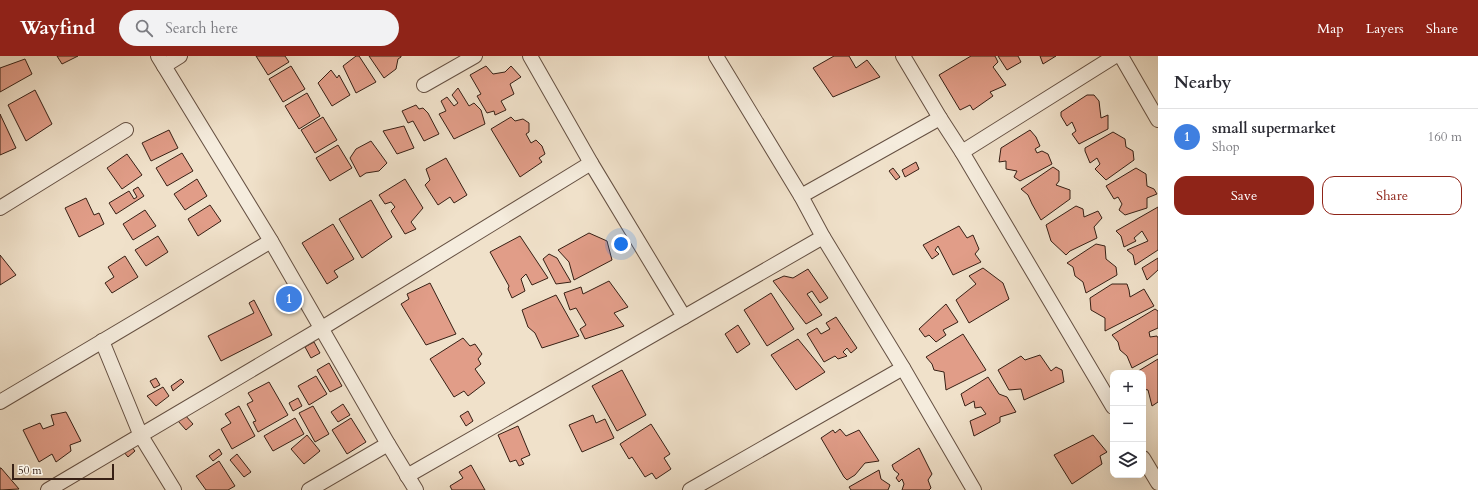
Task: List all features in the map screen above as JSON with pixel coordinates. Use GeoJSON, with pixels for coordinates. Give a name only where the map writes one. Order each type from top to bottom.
{"type":"FeatureCollection","features":[{"type":"Feature","properties":{"kind":"street"},"geometry":{"type":"LineString","coordinates":[[180,56],[161,61],[271,241],[416,490]]}},
{"type":"Feature","properties":{"kind":"street"},"geometry":{"type":"LineString","coordinates":[[424,84],[474,56]]}},
{"type":"Feature","properties":{"kind":"street"},"geometry":{"type":"LineString","coordinates":[[530,56],[591,163],[684,317]]}},
{"type":"Feature","properties":{"kind":"street"},"geometry":{"type":"LineString","coordinates":[[716,56],[801,196],[974,490]]}},
{"type":"Feature","properties":{"kind":"street"},"geometry":{"type":"LineString","coordinates":[[903,56],[962,152],[1112,406]]}},
{"type":"Feature","properties":{"kind":"street"},"geometry":{"type":"LineString","coordinates":[[962,152],[1115,56]]}},
{"type":"Feature","properties":{"kind":"street"},"geometry":{"type":"LineString","coordinates":[[1121,56],[1158,120]]}},
{"type":"Feature","properties":{"kind":"street"},"geometry":{"type":"LineString","coordinates":[[801,196],[940,118]]}},
{"type":"Feature","properties":{"kind":"street"},"geometry":{"type":"LineString","coordinates":[[0,208],[126,130]]}},
{"type":"Feature","properties":{"kind":"street"},"geometry":{"type":"LineString","coordinates":[[48,490],[322,328],[591,163]]}},
{"type":"Feature","properties":{"kind":"street"},"geometry":{"type":"LineString","coordinates":[[407,476],[824,237]]}},
{"type":"Feature","properties":{"kind":"street"},"geometry":{"type":"LineString","coordinates":[[0,402],[271,241]]}},
{"type":"Feature","properties":{"kind":"street"},"geometry":{"type":"LineString","coordinates":[[102,341],[141,436],[174,490]]}},
{"type":"Feature","properties":{"kind":"street"},"geometry":{"type":"LineString","coordinates":[[690,490],[903,368]]}},
{"type":"Feature","properties":{"kind":"street"},"geometry":{"type":"LineString","coordinates":[[309,490],[388,444]]}},
{"type":"Feature","properties":{"kind":"street"},"geometry":{"type":"LineString","coordinates":[[1146,463],[1158,483]]}},
{"type":"Feature","properties":{"kind":"building"},"geometry":{"type":"Polygon","coordinates":[[[57,56],[78,56],[62,64],[57,56]]]}},
{"type":"Feature","properties":{"kind":"building"},"geometry":{"type":"Polygon","coordinates":[[[256,56],[285,56],[289,62],[268,75],[256,56]]]}},
{"type":"Feature","properties":{"kind":"building"},"geometry":{"type":"Polygon","coordinates":[[[356,56],[359,56],[376,82],[356,93],[343,66],[356,56]]]}},
{"type":"Feature","properties":{"kind":"building"},"geometry":{"type":"Polygon","coordinates":[[[369,56],[401,57],[398,59],[396,69],[384,78],[369,56]]]}},
{"type":"Feature","properties":{"kind":"building"},"geometry":{"type":"Polygon","coordinates":[[[834,56],[849,56],[856,68],[867,60],[880,77],[833,97],[813,68],[834,56]]]}},
{"type":"Feature","properties":{"kind":"building"},"geometry":{"type":"Polygon","coordinates":[[[971,56],[995,56],[998,62],[993,67],[1006,85],[990,92],[993,96],[973,110],[970,105],[960,110],[939,75],[971,56]]]}},
{"type":"Feature","properties":{"kind":"building"},"geometry":{"type":"Polygon","coordinates":[[[998,56],[1018,56],[1021,62],[1007,70],[998,56]]]}},
{"type":"Feature","properties":{"kind":"building"},"geometry":{"type":"Polygon","coordinates":[[[1040,56],[1056,56],[1043,64],[1040,56]]]}},
{"type":"Feature","properties":{"kind":"building"},"geometry":{"type":"Polygon","coordinates":[[[25,59],[32,74],[0,92],[0,68],[25,59]]]}},
{"type":"Feature","properties":{"kind":"building"},"geometry":{"type":"Polygon","coordinates":[[[291,66],[305,89],[283,102],[269,79],[291,66]]]}},
{"type":"Feature","properties":{"kind":"building"},"geometry":{"type":"Polygon","coordinates":[[[486,66],[493,74],[505,72],[511,66],[521,77],[510,84],[514,94],[501,101],[506,110],[495,115],[494,111],[487,113],[477,96],[481,94],[470,75],[486,66]]]}},
{"type":"Feature","properties":{"kind":"building"},"geometry":{"type":"Polygon","coordinates":[[[331,70],[337,78],[339,75],[350,95],[332,106],[318,83],[331,70]]]}},
{"type":"Feature","properties":{"kind":"building"},"geometry":{"type":"Polygon","coordinates":[[[458,88],[469,106],[474,103],[481,110],[485,124],[454,139],[439,114],[446,111],[441,101],[447,97],[454,106],[458,103],[452,95],[458,88]]]}},
{"type":"Feature","properties":{"kind":"building"},"geometry":{"type":"Polygon","coordinates":[[[35,90],[52,124],[26,141],[8,105],[35,90]]]}},
{"type":"Feature","properties":{"kind":"building"},"geometry":{"type":"Polygon","coordinates":[[[307,93],[320,116],[299,129],[285,106],[307,93]]]}},
{"type":"Feature","properties":{"kind":"building"},"geometry":{"type":"Polygon","coordinates":[[[1087,95],[1094,95],[1099,101],[1101,118],[1108,115],[1108,129],[1079,144],[1072,134],[1076,131],[1072,122],[1067,126],[1061,116],[1061,112],[1087,95]]]}},
{"type":"Feature","properties":{"kind":"building"},"geometry":{"type":"Polygon","coordinates":[[[416,105],[419,109],[423,108],[428,113],[439,134],[424,141],[413,121],[408,123],[402,111],[416,105]]]}},
{"type":"Feature","properties":{"kind":"building"},"geometry":{"type":"Polygon","coordinates":[[[0,114],[16,148],[0,155],[0,114]]]}},
{"type":"Feature","properties":{"kind":"building"},"geometry":{"type":"Polygon","coordinates":[[[323,117],[337,140],[315,153],[301,130],[323,117]]]}},
{"type":"Feature","properties":{"kind":"building"},"geometry":{"type":"Polygon","coordinates":[[[511,117],[515,121],[523,119],[529,123],[529,132],[526,134],[531,143],[536,140],[542,146],[545,154],[539,158],[542,162],[520,177],[491,129],[511,117]]]}},
{"type":"Feature","properties":{"kind":"building"},"geometry":{"type":"Polygon","coordinates":[[[404,126],[414,148],[397,154],[383,131],[404,126]]]}},
{"type":"Feature","properties":{"kind":"building"},"geometry":{"type":"Polygon","coordinates":[[[169,130],[178,148],[151,161],[142,143],[169,130]]]}},
{"type":"Feature","properties":{"kind":"building"},"geometry":{"type":"Polygon","coordinates":[[[1030,130],[1036,137],[1040,146],[1035,149],[1037,153],[1042,151],[1048,154],[1052,164],[1020,181],[1014,177],[1017,171],[1006,169],[1006,161],[999,162],[1001,148],[1030,130]]]}},
{"type":"Feature","properties":{"kind":"building"},"geometry":{"type":"Polygon","coordinates":[[[1113,132],[1125,139],[1126,147],[1133,151],[1134,160],[1106,180],[1095,169],[1100,164],[1097,158],[1090,163],[1085,148],[1113,132]]]}},
{"type":"Feature","properties":{"kind":"building"},"geometry":{"type":"Polygon","coordinates":[[[371,141],[387,163],[379,171],[366,173],[360,177],[350,158],[356,149],[371,141]]]}},
{"type":"Feature","properties":{"kind":"building"},"geometry":{"type":"Polygon","coordinates":[[[338,145],[352,168],[330,181],[316,158],[338,145]]]}},
{"type":"Feature","properties":{"kind":"building"},"geometry":{"type":"Polygon","coordinates":[[[182,153],[193,171],[167,186],[156,168],[182,153]]]}},
{"type":"Feature","properties":{"kind":"building"},"geometry":{"type":"Polygon","coordinates":[[[127,154],[142,175],[122,189],[107,168],[127,154]]]}},
{"type":"Feature","properties":{"kind":"building"},"geometry":{"type":"Polygon","coordinates":[[[446,158],[467,195],[454,203],[450,197],[438,205],[425,185],[430,180],[426,169],[446,158]]]}},
{"type":"Feature","properties":{"kind":"building"},"geometry":{"type":"Polygon","coordinates":[[[916,162],[919,169],[905,177],[902,170],[916,162]]]}},
{"type":"Feature","properties":{"kind":"building"},"geometry":{"type":"Polygon","coordinates":[[[1053,167],[1059,171],[1059,181],[1056,185],[1070,190],[1070,199],[1041,220],[1028,195],[1021,189],[1053,167]]]}},
{"type":"Feature","properties":{"kind":"building"},"geometry":{"type":"Polygon","coordinates":[[[893,168],[900,177],[896,180],[889,171],[893,168]]]}},
{"type":"Feature","properties":{"kind":"building"},"geometry":{"type":"Polygon","coordinates":[[[1136,168],[1146,174],[1147,186],[1154,189],[1157,194],[1147,198],[1147,208],[1125,215],[1119,210],[1122,204],[1118,197],[1114,199],[1106,186],[1136,168]]]}},
{"type":"Feature","properties":{"kind":"building"},"geometry":{"type":"Polygon","coordinates":[[[197,179],[207,196],[185,210],[174,194],[197,179]]]}},
{"type":"Feature","properties":{"kind":"building"},"geometry":{"type":"Polygon","coordinates":[[[405,179],[423,208],[411,222],[416,229],[405,234],[391,211],[395,207],[391,202],[385,204],[379,195],[405,179]]]}},
{"type":"Feature","properties":{"kind":"building"},"geometry":{"type":"Polygon","coordinates":[[[138,187],[144,196],[116,214],[109,203],[129,191],[134,199],[137,197],[133,190],[138,187]]]}},
{"type":"Feature","properties":{"kind":"building"},"geometry":{"type":"Polygon","coordinates":[[[86,198],[94,215],[99,213],[104,224],[79,237],[65,208],[86,198]]]}},
{"type":"Feature","properties":{"kind":"building"},"geometry":{"type":"Polygon","coordinates":[[[371,200],[392,237],[362,258],[339,219],[371,200]]]}},
{"type":"Feature","properties":{"kind":"building"},"geometry":{"type":"Polygon","coordinates":[[[210,205],[221,221],[198,236],[188,219],[210,205]]]}},
{"type":"Feature","properties":{"kind":"building"},"geometry":{"type":"Polygon","coordinates":[[[1076,206],[1083,209],[1084,217],[1098,211],[1102,218],[1094,227],[1097,238],[1070,251],[1066,255],[1051,241],[1046,225],[1076,206]]]}},
{"type":"Feature","properties":{"kind":"building"},"geometry":{"type":"Polygon","coordinates":[[[1158,207],[1158,250],[1135,265],[1133,255],[1127,250],[1148,241],[1142,231],[1134,238],[1136,241],[1124,247],[1121,236],[1116,231],[1158,207]]]}},
{"type":"Feature","properties":{"kind":"building"},"geometry":{"type":"Polygon","coordinates":[[[145,210],[156,226],[133,240],[123,224],[145,210]]]}},
{"type":"Feature","properties":{"kind":"building"},"geometry":{"type":"Polygon","coordinates":[[[333,224],[354,259],[334,271],[338,277],[327,284],[302,243],[333,224]]]}},
{"type":"Feature","properties":{"kind":"building"},"geometry":{"type":"Polygon","coordinates":[[[959,226],[967,238],[973,235],[979,249],[975,254],[981,262],[953,275],[938,246],[935,250],[939,254],[932,259],[923,245],[959,226]]]}},
{"type":"Feature","properties":{"kind":"building"},"geometry":{"type":"Polygon","coordinates":[[[589,233],[607,241],[612,260],[574,280],[569,262],[558,250],[589,233]]]}},
{"type":"Feature","properties":{"kind":"building"},"geometry":{"type":"Polygon","coordinates":[[[158,236],[168,252],[146,266],[135,250],[158,236]]]}},
{"type":"Feature","properties":{"kind":"building"},"geometry":{"type":"Polygon","coordinates":[[[520,236],[548,278],[532,285],[526,274],[521,279],[525,291],[512,298],[508,289],[509,286],[490,252],[520,236]]]}},
{"type":"Feature","properties":{"kind":"building"},"geometry":{"type":"Polygon","coordinates":[[[1096,244],[1105,246],[1106,259],[1116,267],[1117,275],[1086,293],[1083,282],[1075,276],[1073,267],[1067,263],[1096,244]]]}},
{"type":"Feature","properties":{"kind":"building"},"geometry":{"type":"Polygon","coordinates":[[[549,254],[557,258],[571,282],[556,284],[543,259],[549,254]]]}},
{"type":"Feature","properties":{"kind":"building"},"geometry":{"type":"Polygon","coordinates":[[[0,255],[16,275],[0,285],[0,255]]]}},
{"type":"Feature","properties":{"kind":"building"},"geometry":{"type":"Polygon","coordinates":[[[125,256],[138,277],[112,293],[105,283],[114,277],[108,267],[125,256]]]}},
{"type":"Feature","properties":{"kind":"building"},"geometry":{"type":"Polygon","coordinates":[[[1158,258],[1158,270],[1147,280],[1142,268],[1158,258]]]}},
{"type":"Feature","properties":{"kind":"building"},"geometry":{"type":"Polygon","coordinates":[[[983,268],[1003,283],[1009,299],[969,323],[956,300],[976,284],[969,276],[983,268]]]}},
{"type":"Feature","properties":{"kind":"building"},"geometry":{"type":"Polygon","coordinates":[[[808,269],[828,298],[820,303],[812,291],[807,294],[822,315],[806,324],[773,281],[784,276],[793,278],[808,269]]]}},
{"type":"Feature","properties":{"kind":"building"},"geometry":{"type":"Polygon","coordinates":[[[609,281],[628,307],[614,313],[624,326],[585,339],[580,329],[586,325],[576,308],[570,310],[564,293],[581,287],[583,294],[609,281]]]}},
{"type":"Feature","properties":{"kind":"building"},"geometry":{"type":"Polygon","coordinates":[[[430,283],[456,334],[426,345],[401,304],[409,299],[407,294],[430,283]]]}},
{"type":"Feature","properties":{"kind":"building"},"geometry":{"type":"Polygon","coordinates":[[[1112,284],[1127,284],[1130,297],[1144,289],[1154,306],[1105,331],[1105,318],[1091,310],[1090,298],[1112,284]]]}},
{"type":"Feature","properties":{"kind":"building"},"geometry":{"type":"Polygon","coordinates":[[[771,293],[794,329],[767,346],[744,310],[771,293]]]}},
{"type":"Feature","properties":{"kind":"building"},"geometry":{"type":"Polygon","coordinates":[[[556,295],[579,336],[542,348],[535,333],[528,327],[522,310],[556,295]]]}},
{"type":"Feature","properties":{"kind":"building"},"geometry":{"type":"Polygon","coordinates":[[[254,300],[272,335],[221,361],[208,336],[254,313],[249,303],[254,300]]]}},
{"type":"Feature","properties":{"kind":"building"},"geometry":{"type":"Polygon","coordinates":[[[946,304],[958,322],[943,330],[946,335],[936,342],[929,335],[925,337],[919,329],[946,304]]]}},
{"type":"Feature","properties":{"kind":"building"},"geometry":{"type":"Polygon","coordinates":[[[1155,309],[1158,311],[1158,328],[1149,332],[1150,337],[1157,336],[1158,338],[1158,354],[1132,368],[1127,356],[1120,350],[1118,342],[1112,335],[1155,309]]]}},
{"type":"Feature","properties":{"kind":"building"},"geometry":{"type":"Polygon","coordinates":[[[836,317],[857,348],[851,353],[847,348],[843,352],[847,356],[838,359],[835,356],[824,362],[807,334],[817,328],[821,334],[830,329],[826,323],[836,317]]]}},
{"type":"Feature","properties":{"kind":"building"},"geometry":{"type":"Polygon","coordinates":[[[738,325],[750,344],[737,353],[725,334],[738,325]]]}},
{"type":"Feature","properties":{"kind":"building"},"geometry":{"type":"Polygon","coordinates":[[[963,334],[986,370],[946,390],[944,372],[934,370],[932,364],[926,357],[963,334]]]}},
{"type":"Feature","properties":{"kind":"building"},"geometry":{"type":"Polygon","coordinates":[[[463,338],[470,346],[475,344],[482,354],[478,359],[481,364],[475,369],[485,383],[468,396],[464,391],[454,397],[430,359],[463,338]]]}},
{"type":"Feature","properties":{"kind":"building"},"geometry":{"type":"Polygon","coordinates":[[[798,339],[825,372],[796,390],[771,355],[798,339]]]}},
{"type":"Feature","properties":{"kind":"building"},"geometry":{"type":"Polygon","coordinates":[[[314,342],[320,353],[311,358],[305,347],[314,342]]]}},
{"type":"Feature","properties":{"kind":"building"},"geometry":{"type":"Polygon","coordinates":[[[1040,355],[1051,371],[1056,367],[1062,370],[1064,382],[1024,400],[1021,389],[1009,390],[998,370],[1021,356],[1025,360],[1040,355]]]}},
{"type":"Feature","properties":{"kind":"building"},"geometry":{"type":"Polygon","coordinates":[[[1158,359],[1158,402],[1152,406],[1148,390],[1146,390],[1146,370],[1140,370],[1158,359]]]}},
{"type":"Feature","properties":{"kind":"building"},"geometry":{"type":"Polygon","coordinates":[[[329,363],[342,386],[330,392],[317,370],[329,363]]]}},
{"type":"Feature","properties":{"kind":"building"},"geometry":{"type":"Polygon","coordinates":[[[622,370],[646,415],[617,431],[592,386],[622,370]]]}},
{"type":"Feature","properties":{"kind":"building"},"geometry":{"type":"Polygon","coordinates":[[[316,376],[327,394],[309,405],[298,386],[316,376]]]}},
{"type":"Feature","properties":{"kind":"building"},"geometry":{"type":"Polygon","coordinates":[[[988,377],[999,394],[1007,397],[1016,412],[1000,417],[1000,422],[974,436],[970,421],[986,414],[981,407],[975,408],[974,401],[965,406],[961,394],[988,377]]]}},
{"type":"Feature","properties":{"kind":"building"},"geometry":{"type":"Polygon","coordinates":[[[156,378],[160,385],[154,388],[150,381],[156,378]]]}},
{"type":"Feature","properties":{"kind":"building"},"geometry":{"type":"Polygon","coordinates":[[[181,379],[184,382],[173,391],[171,386],[181,379]]]}},
{"type":"Feature","properties":{"kind":"building"},"geometry":{"type":"Polygon","coordinates":[[[269,382],[288,415],[258,432],[253,422],[256,421],[247,404],[253,401],[248,393],[269,382]]]}},
{"type":"Feature","properties":{"kind":"building"},"geometry":{"type":"Polygon","coordinates":[[[163,387],[169,396],[156,406],[147,396],[163,387]]]}},
{"type":"Feature","properties":{"kind":"building"},"geometry":{"type":"Polygon","coordinates":[[[298,398],[302,406],[293,411],[289,403],[298,398]]]}},
{"type":"Feature","properties":{"kind":"building"},"geometry":{"type":"Polygon","coordinates":[[[343,404],[350,415],[338,422],[331,412],[343,404]]]}},
{"type":"Feature","properties":{"kind":"building"},"geometry":{"type":"Polygon","coordinates":[[[239,406],[255,436],[232,449],[221,429],[231,423],[225,414],[239,406]]]}},
{"type":"Feature","properties":{"kind":"building"},"geometry":{"type":"Polygon","coordinates":[[[313,406],[329,434],[315,442],[299,413],[313,406]]]}},
{"type":"Feature","properties":{"kind":"building"},"geometry":{"type":"Polygon","coordinates":[[[468,411],[473,421],[466,426],[460,416],[468,411]]]}},
{"type":"Feature","properties":{"kind":"building"},"geometry":{"type":"Polygon","coordinates":[[[66,412],[81,441],[70,445],[71,451],[56,462],[52,454],[39,462],[23,430],[40,423],[43,429],[54,425],[51,415],[66,412]]]}},
{"type":"Feature","properties":{"kind":"building"},"geometry":{"type":"Polygon","coordinates":[[[185,415],[193,424],[186,430],[178,421],[185,415]]]}},
{"type":"Feature","properties":{"kind":"building"},"geometry":{"type":"Polygon","coordinates":[[[593,415],[596,423],[605,419],[614,438],[582,452],[569,425],[593,415]]]}},
{"type":"Feature","properties":{"kind":"building"},"geometry":{"type":"Polygon","coordinates":[[[295,418],[304,434],[273,451],[264,436],[295,418]]]}},
{"type":"Feature","properties":{"kind":"building"},"geometry":{"type":"Polygon","coordinates":[[[351,418],[366,442],[347,454],[332,430],[351,418]]]}},
{"type":"Feature","properties":{"kind":"building"},"geometry":{"type":"Polygon","coordinates":[[[651,424],[670,454],[664,458],[671,469],[656,479],[652,473],[645,477],[632,457],[629,459],[620,444],[651,424]]]}},
{"type":"Feature","properties":{"kind":"building"},"geometry":{"type":"Polygon","coordinates":[[[518,426],[530,455],[521,459],[524,464],[519,466],[516,460],[510,462],[498,435],[518,426]]]}},
{"type":"Feature","properties":{"kind":"building"},"geometry":{"type":"Polygon","coordinates":[[[840,429],[846,436],[859,430],[879,461],[865,463],[855,475],[847,480],[821,438],[833,430],[835,433],[840,429]]]}},
{"type":"Feature","properties":{"kind":"building"},"geometry":{"type":"Polygon","coordinates":[[[307,435],[320,451],[304,464],[291,449],[307,435]]]}},
{"type":"Feature","properties":{"kind":"building"},"geometry":{"type":"Polygon","coordinates":[[[1093,435],[1107,452],[1100,456],[1102,464],[1072,484],[1054,455],[1093,435]]]}},
{"type":"Feature","properties":{"kind":"building"},"geometry":{"type":"Polygon","coordinates":[[[130,445],[135,451],[128,457],[123,451],[130,445]]]}},
{"type":"Feature","properties":{"kind":"building"},"geometry":{"type":"Polygon","coordinates":[[[919,448],[932,474],[928,480],[931,488],[929,490],[902,490],[904,484],[902,479],[899,482],[896,478],[899,474],[894,470],[892,465],[919,448]]]}},
{"type":"Feature","properties":{"kind":"building"},"geometry":{"type":"Polygon","coordinates":[[[219,449],[222,454],[213,461],[209,456],[219,449]]]}},
{"type":"Feature","properties":{"kind":"building"},"geometry":{"type":"Polygon","coordinates":[[[237,454],[251,472],[244,477],[230,460],[237,454]]]}},
{"type":"Feature","properties":{"kind":"building"},"geometry":{"type":"Polygon","coordinates":[[[219,461],[235,486],[228,490],[206,490],[196,476],[219,461]]]}},
{"type":"Feature","properties":{"kind":"building"},"geometry":{"type":"Polygon","coordinates":[[[471,465],[485,490],[452,490],[450,486],[463,478],[459,472],[471,465]]]}},
{"type":"Feature","properties":{"kind":"building"},"geometry":{"type":"Polygon","coordinates":[[[1,468],[19,489],[0,490],[1,468]]]}},
{"type":"Feature","properties":{"kind":"building"},"geometry":{"type":"Polygon","coordinates":[[[879,470],[881,479],[890,485],[888,490],[851,490],[849,487],[879,470]]]}},
{"type":"Feature","properties":{"kind":"place","name":"small supermarket"},"geometry":{"type":"Point","coordinates":[289,299]}}]}
